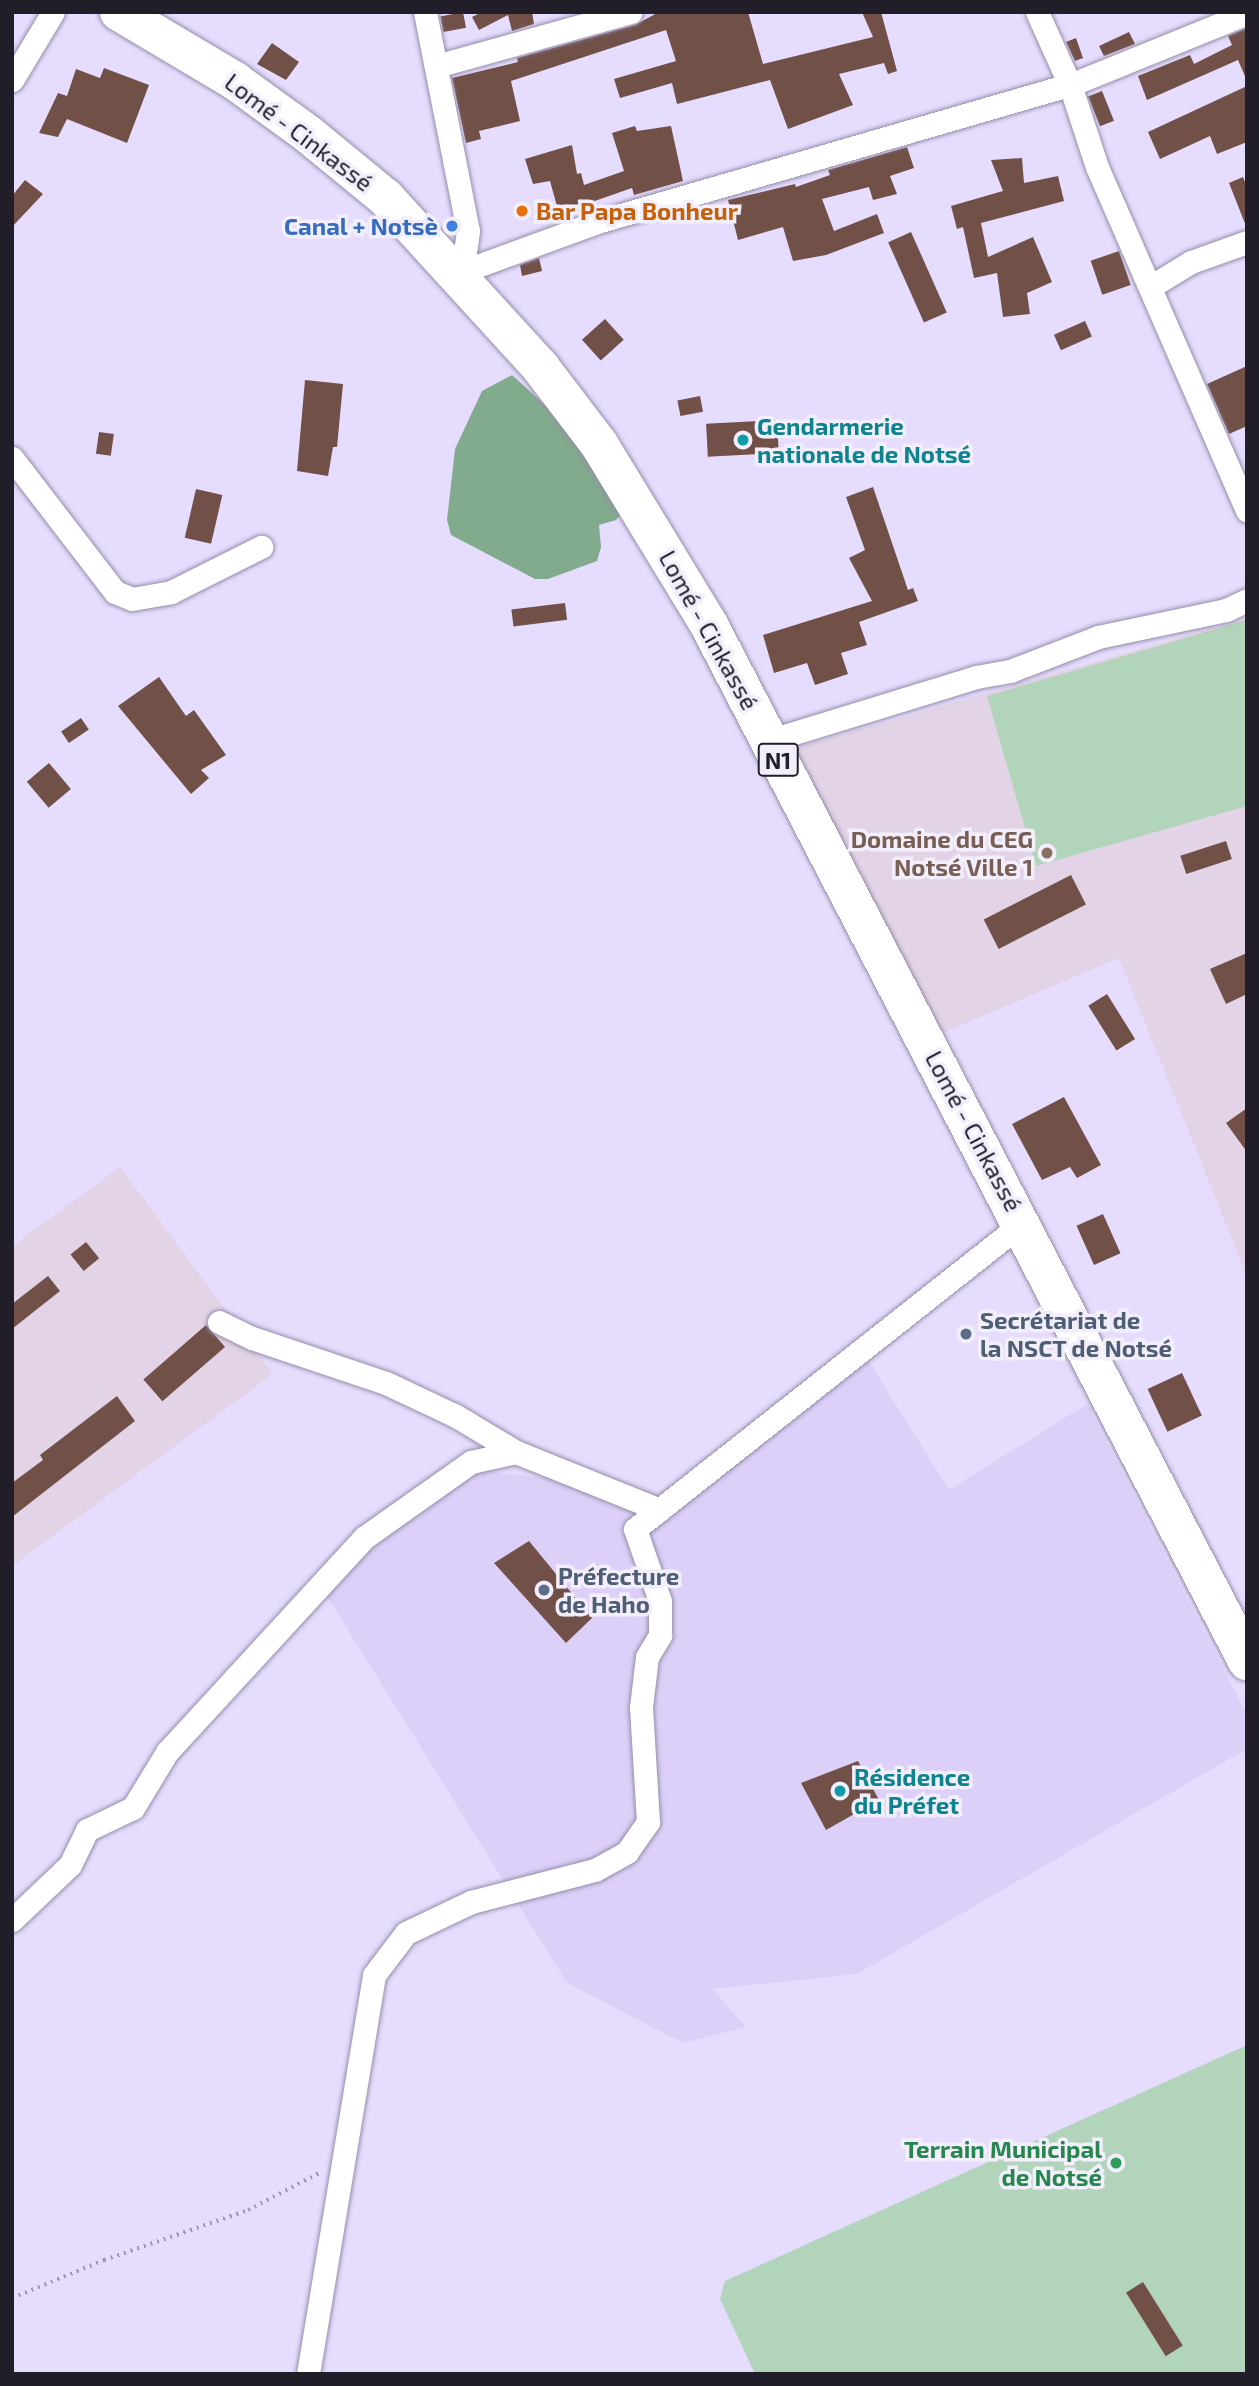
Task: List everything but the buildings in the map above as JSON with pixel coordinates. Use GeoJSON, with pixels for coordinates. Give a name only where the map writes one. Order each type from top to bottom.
{"type":"FeatureCollection","features":[{"type":"Feature","properties":{"kind":"highway","name":"Lomé - Cinkassé"},"geometry":{"type":"LineString","coordinates":[[119,12],[235,81],[308,134],[386,198],[460,270],[599,444],[708,623],[1022,1223],[1247,1661]]}},
{"type":"Feature","properties":{"kind":"street"},"geometry":{"type":"LineString","coordinates":[[12,80],[53,12]]}},
{"type":"Feature","properties":{"kind":"street"},"geometry":{"type":"LineString","coordinates":[[425,12],[468,232],[460,270]]}},
{"type":"Feature","properties":{"kind":"street"},"geometry":{"type":"LineString","coordinates":[[436,66],[631,12]]}},
{"type":"Feature","properties":{"kind":"street"},"geometry":{"type":"LineString","coordinates":[[1037,12],[1070,85],[1097,167],[1247,511]]}},
{"type":"Feature","properties":{"kind":"street"},"geometry":{"type":"LineString","coordinates":[[460,270],[597,222],[1070,85],[1247,13]]}},
{"type":"Feature","properties":{"kind":"street"},"geometry":{"type":"LineString","coordinates":[[1150,286],[1191,262],[1247,242]]}},
{"type":"Feature","properties":{"kind":"street"},"geometry":{"type":"LineString","coordinates":[[12,457],[115,592],[132,599],[171,592],[261,547]]}},
{"type":"Feature","properties":{"kind":"street"},"geometry":{"type":"LineString","coordinates":[[768,741],[976,677],[1010,671],[1098,637],[1226,610],[1247,600]]}},
{"type":"Feature","properties":{"kind":"street"},"geometry":{"type":"LineString","coordinates":[[308,2374],[374,1975],[406,1933],[471,1902],[595,1870],[627,1852],[648,1822],[641,1707],[647,1657],[660,1635],[660,1601],[635,1529],[1022,1223]]}},
{"type":"Feature","properties":{"kind":"street"},"geometry":{"type":"LineString","coordinates":[[219,1322],[252,1338],[386,1383],[456,1416],[516,1452],[660,1510]]}},
{"type":"Feature","properties":{"kind":"street"},"geometry":{"type":"LineString","coordinates":[[12,1920],[70,1865],[88,1830],[133,1808],[167,1752],[365,1536],[471,1462],[516,1452]]}},
{"type":"Feature","properties":{"kind":"path"},"geometry":{"type":"LineString","coordinates":[[12,2298],[104,2260],[247,2210],[346,2156]]}},
{"type":"Feature","properties":{"kind":"shaded area","name":"Domaine du CEG Notsé Ville 1"},"geometry":{"type":"Polygon","coordinates":[[[1247,618],[1247,1277],[1119,958],[938,1035],[796,748],[1247,618]]]}},
{"type":"Feature","properties":{"kind":"shaded area"},"geometry":{"type":"Polygon","coordinates":[[[120,1167],[273,1374],[12,1566],[12,1246],[120,1167]]]}},
{"type":"Feature","properties":{"kind":"shaded area"},"geometry":{"type":"Polygon","coordinates":[[[866,1357],[949,1490],[1087,1404],[1247,1715],[1247,1749],[857,1974],[713,1989],[746,2027],[683,2043],[567,1983],[325,1593],[373,1540],[477,1470],[561,1480],[636,1513],[687,1500],[866,1357]]]}},
{"type":"Feature","properties":{"kind":"green space"},"geometry":{"type":"Polygon","coordinates":[[[512,375],[565,423],[625,510],[616,520],[599,525],[601,547],[597,561],[548,579],[535,579],[451,535],[447,520],[455,449],[482,391],[512,375]]]}},
{"type":"Feature","properties":{"kind":"green space"},"geometry":{"type":"Polygon","coordinates":[[[1247,620],[1247,806],[1036,866],[987,696],[1247,620]]]}},
{"type":"Feature","properties":{"kind":"green space","name":"Terrain Municipal de Notsé"},"geometry":{"type":"Polygon","coordinates":[[[1247,2045],[1247,2374],[755,2374],[720,2299],[725,2281],[1247,2045]]]}},
{"type":"Feature","properties":{"kind":"place","name":"Bar Papa Bonheur"},"geometry":{"type":"Point","coordinates":[522,211]}},
{"type":"Feature","properties":{"kind":"place","name":"Canal + Notsè"},"geometry":{"type":"Point","coordinates":[452,226]}},
{"type":"Feature","properties":{"kind":"place","name":"Gendarmerie nationale de Notsé"},"geometry":{"type":"Point","coordinates":[743,440]}},
{"type":"Feature","properties":{"kind":"place","name":"Domaine du CEG Notsé Ville 1"},"geometry":{"type":"Point","coordinates":[1047,853]}},
{"type":"Feature","properties":{"kind":"place","name":"Secrétariat de la NSCT de Notsé"},"geometry":{"type":"Point","coordinates":[966,1334]}},
{"type":"Feature","properties":{"kind":"place","name":"Préfecture de Haho"},"geometry":{"type":"Point","coordinates":[544,1590]}},
{"type":"Feature","properties":{"kind":"place","name":"Résidence du Préfet"},"geometry":{"type":"Point","coordinates":[840,1791]}},
{"type":"Feature","properties":{"kind":"place","name":"Terrain Municipal de Notsé"},"geometry":{"type":"Point","coordinates":[1116,2163]}}]}
